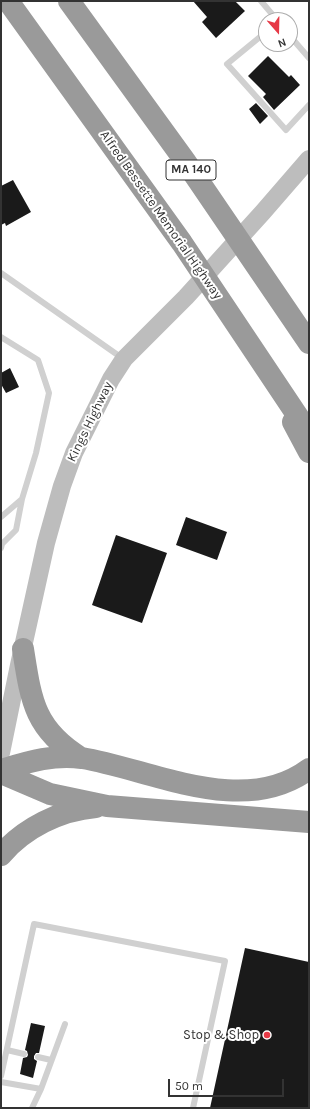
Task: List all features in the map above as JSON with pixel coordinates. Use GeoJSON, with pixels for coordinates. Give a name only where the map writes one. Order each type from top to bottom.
{"type":"FeatureCollection","features":[{"type":"Feature","properties":{"kind":"highway","name":"Alfred Bessette Memorial Highway"},"geometry":{"type":"LineString","coordinates":[[8,1],[165,218],[309,433]]}},
{"type":"Feature","properties":{"kind":"highway","name":"MA 140"},"geometry":{"type":"LineString","coordinates":[[69,1],[185,161],[309,343]]}},
{"type":"Feature","properties":{"kind":"highway"},"geometry":{"type":"LineString","coordinates":[[276,294],[309,333]]}},
{"type":"Feature","properties":{"kind":"highway"},"geometry":{"type":"LineString","coordinates":[[260,359],[309,452]]}},
{"type":"Feature","properties":{"kind":"highway"},"geometry":{"type":"LineString","coordinates":[[22,649],[31,694],[43,723],[53,737],[66,749],[81,758]]}},
{"type":"Feature","properties":{"kind":"highway"},"geometry":{"type":"LineString","coordinates":[[1,772],[30,761],[46,758],[81,758],[197,786],[241,791],[262,789],[284,782],[309,769]]}},
{"type":"Feature","properties":{"kind":"highway"},"geometry":{"type":"LineString","coordinates":[[1,772],[50,794],[107,806],[309,822]]}},
{"type":"Feature","properties":{"kind":"highway"},"geometry":{"type":"LineString","coordinates":[[1,855],[21,836],[46,821],[88,808],[107,806]]}},
{"type":"Feature","properties":{"kind":"main road","name":"Kings Highway"},"geometry":{"type":"LineString","coordinates":[[1,753],[22,649],[52,522],[66,474],[74,453],[100,401],[124,358],[186,297],[264,212],[309,160]]}},
{"type":"Feature","properties":{"kind":"lane"},"geometry":{"type":"LineString","coordinates":[[261,1],[270,12]]}},
{"type":"Feature","properties":{"kind":"lane"},"geometry":{"type":"LineString","coordinates":[[258,39],[227,64],[286,130],[309,105]]}},
{"type":"Feature","properties":{"kind":"lane"},"geometry":{"type":"LineString","coordinates":[[298,45],[309,58]]}},
{"type":"Feature","properties":{"kind":"lane"},"geometry":{"type":"LineString","coordinates":[[1,272],[124,358]]}},
{"type":"Feature","properties":{"kind":"lane"},"geometry":{"type":"LineString","coordinates":[[1,337],[38,360],[50,393],[36,453],[22,499],[16,530],[2,544],[1,548]]}},
{"type":"Feature","properties":{"kind":"lane"},"geometry":{"type":"LineString","coordinates":[[1,517],[22,499]]}},
{"type":"Feature","properties":{"kind":"lane"},"geometry":{"type":"LineString","coordinates":[[1,1076],[34,924],[225,961],[193,1108]]}},
{"type":"Feature","properties":{"kind":"lane"},"geometry":{"type":"LineString","coordinates":[[32,1108],[41,1089],[65,1024]]}},
{"type":"Feature","properties":{"kind":"lane"},"geometry":{"type":"LineString","coordinates":[[7,1050],[24,1054]]}},
{"type":"Feature","properties":{"kind":"lane"},"geometry":{"type":"LineString","coordinates":[[38,1057],[51,1060]]}},
{"type":"Feature","properties":{"kind":"lane"},"geometry":{"type":"LineString","coordinates":[[1,1082],[41,1089]]}},
{"type":"Feature","properties":{"kind":"building"},"geometry":{"type":"Polygon","coordinates":[[[193,1],[235,1],[245,11],[216,38],[202,22],[207,17],[193,1]]]}},
{"type":"Feature","properties":{"kind":"building"},"geometry":{"type":"Polygon","coordinates":[[[268,56],[289,77],[291,75],[300,85],[274,110],[263,97],[266,94],[248,76],[268,56]]]}},
{"type":"Feature","properties":{"kind":"building"},"geometry":{"type":"Polygon","coordinates":[[[256,103],[268,116],[260,124],[249,109],[256,103]]]}},
{"type":"Feature","properties":{"kind":"building"},"geometry":{"type":"Polygon","coordinates":[[[13,180],[31,212],[6,226],[5,223],[1,225],[1,186],[13,180]]]}},
{"type":"Feature","properties":{"kind":"building"},"geometry":{"type":"Polygon","coordinates":[[[10,368],[19,387],[6,393],[1,384],[1,373],[10,368]]]}},
{"type":"Feature","properties":{"kind":"building"},"geometry":{"type":"Polygon","coordinates":[[[186,517],[227,532],[217,560],[176,545],[186,517]]]}},
{"type":"Feature","properties":{"kind":"building"},"geometry":{"type":"Polygon","coordinates":[[[116,535],[167,553],[142,623],[92,605],[116,535]]]}},
{"type":"Feature","properties":{"kind":"building","name":"Stop & Shop"},"geometry":{"type":"Polygon","coordinates":[[[245,948],[309,962],[309,1108],[210,1108],[245,948]]]}},
{"type":"Feature","properties":{"kind":"building"},"geometry":{"type":"Polygon","coordinates":[[[31,1023],[45,1026],[39,1053],[36,1053],[34,1056],[34,1059],[37,1061],[33,1078],[20,1074],[23,1058],[27,1057],[28,1055],[27,1051],[25,1050],[31,1023]]]}},
{"type":"Feature","properties":{"kind":"place","name":"Stop & Shop"},"geometry":{"type":"Point","coordinates":[267,1035]}}]}
